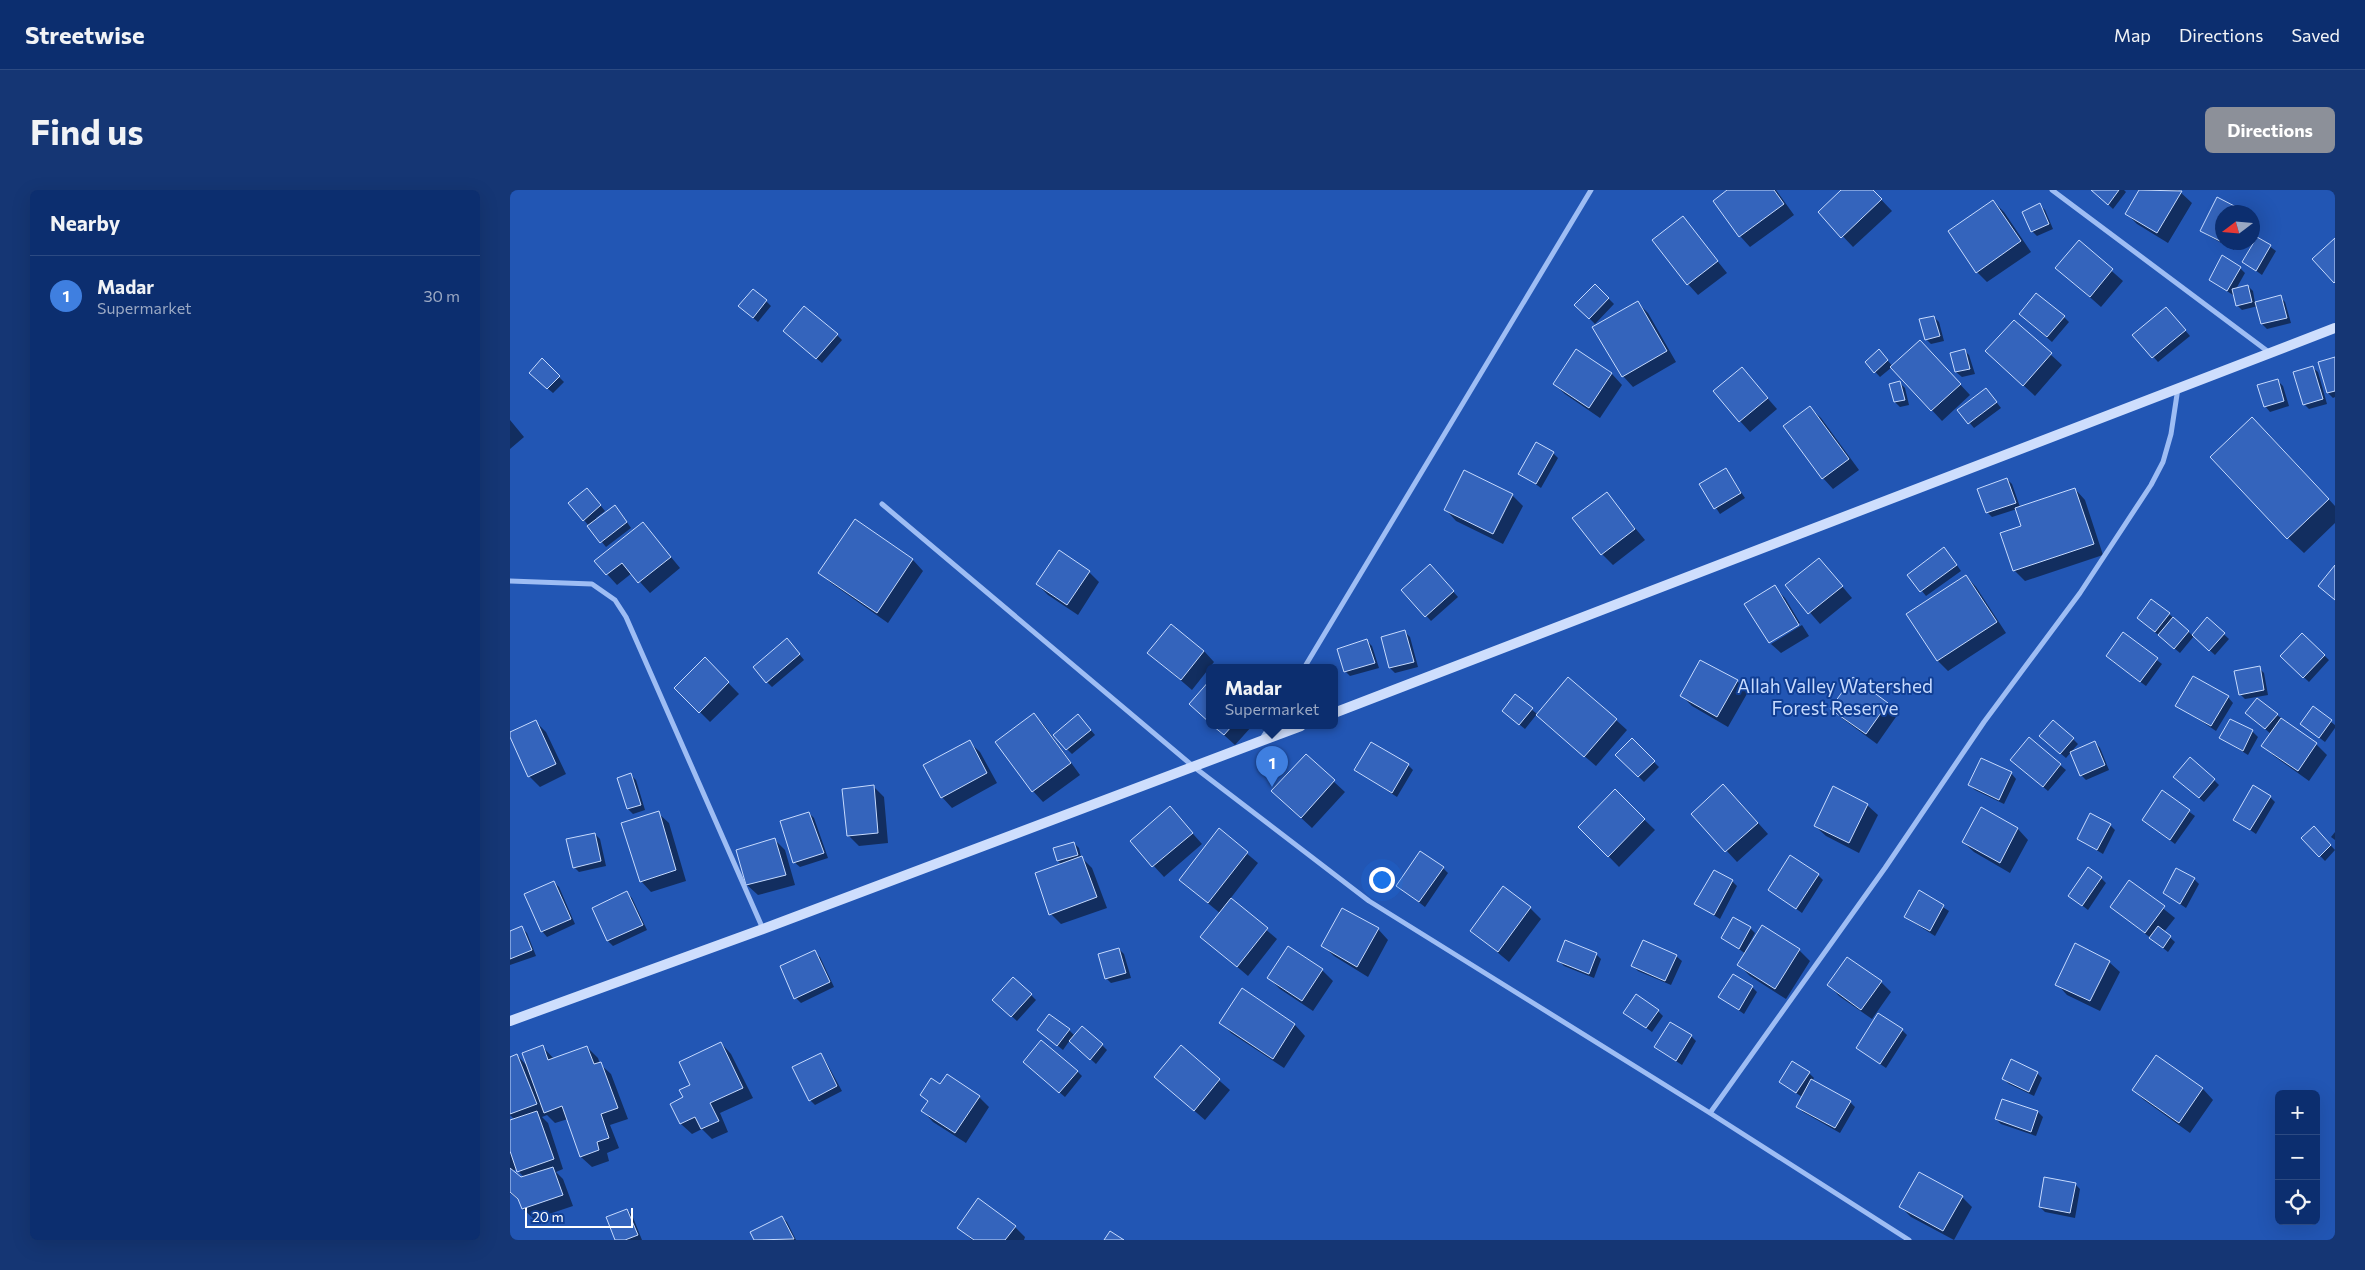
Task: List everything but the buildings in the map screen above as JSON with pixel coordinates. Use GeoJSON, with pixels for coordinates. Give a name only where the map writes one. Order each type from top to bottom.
{"type":"FeatureCollection","features":[{"type":"Feature","properties":{"kind":"street"},"geometry":{"type":"LineString","coordinates":[[1306,664],[1591,190]]}},
{"type":"Feature","properties":{"kind":"street"},"geometry":{"type":"LineString","coordinates":[[2052,190],[2271,354]]}},
{"type":"Feature","properties":{"kind":"street"},"geometry":{"type":"LineString","coordinates":[[1338,711],[2335,328]]}},
{"type":"Feature","properties":{"kind":"street"},"geometry":{"type":"LineString","coordinates":[[1710,1113],[1885,868],[1984,722],[2080,593],[2151,485],[2163,462],[2171,434],[2178,388]]}},
{"type":"Feature","properties":{"kind":"street"},"geometry":{"type":"LineString","coordinates":[[882,504],[1194,767],[1369,901],[1710,1113],[1909,1240]]}},
{"type":"Feature","properties":{"kind":"street"},"geometry":{"type":"LineString","coordinates":[[510,581],[592,584],[615,600],[626,617],[763,929]]}},
{"type":"Feature","properties":{"kind":"street"},"geometry":{"type":"LineString","coordinates":[[1260,742],[1268,729]]}},
{"type":"Feature","properties":{"kind":"street"},"geometry":{"type":"LineString","coordinates":[[510,1021],[763,929],[1293,729]]}},
{"type":"Feature","properties":{"kind":"green space","name":"Allah Valley Watershed Forest Reserve"},"geometry":{"type":"Polygon","coordinates":[[[510,190],[2335,190],[2335,1240],[510,1240],[510,190]]]}},
{"type":"Feature","properties":{"kind":"place","name":"Madar"},"geometry":{"type":"Point","coordinates":[1272,787]}}]}
